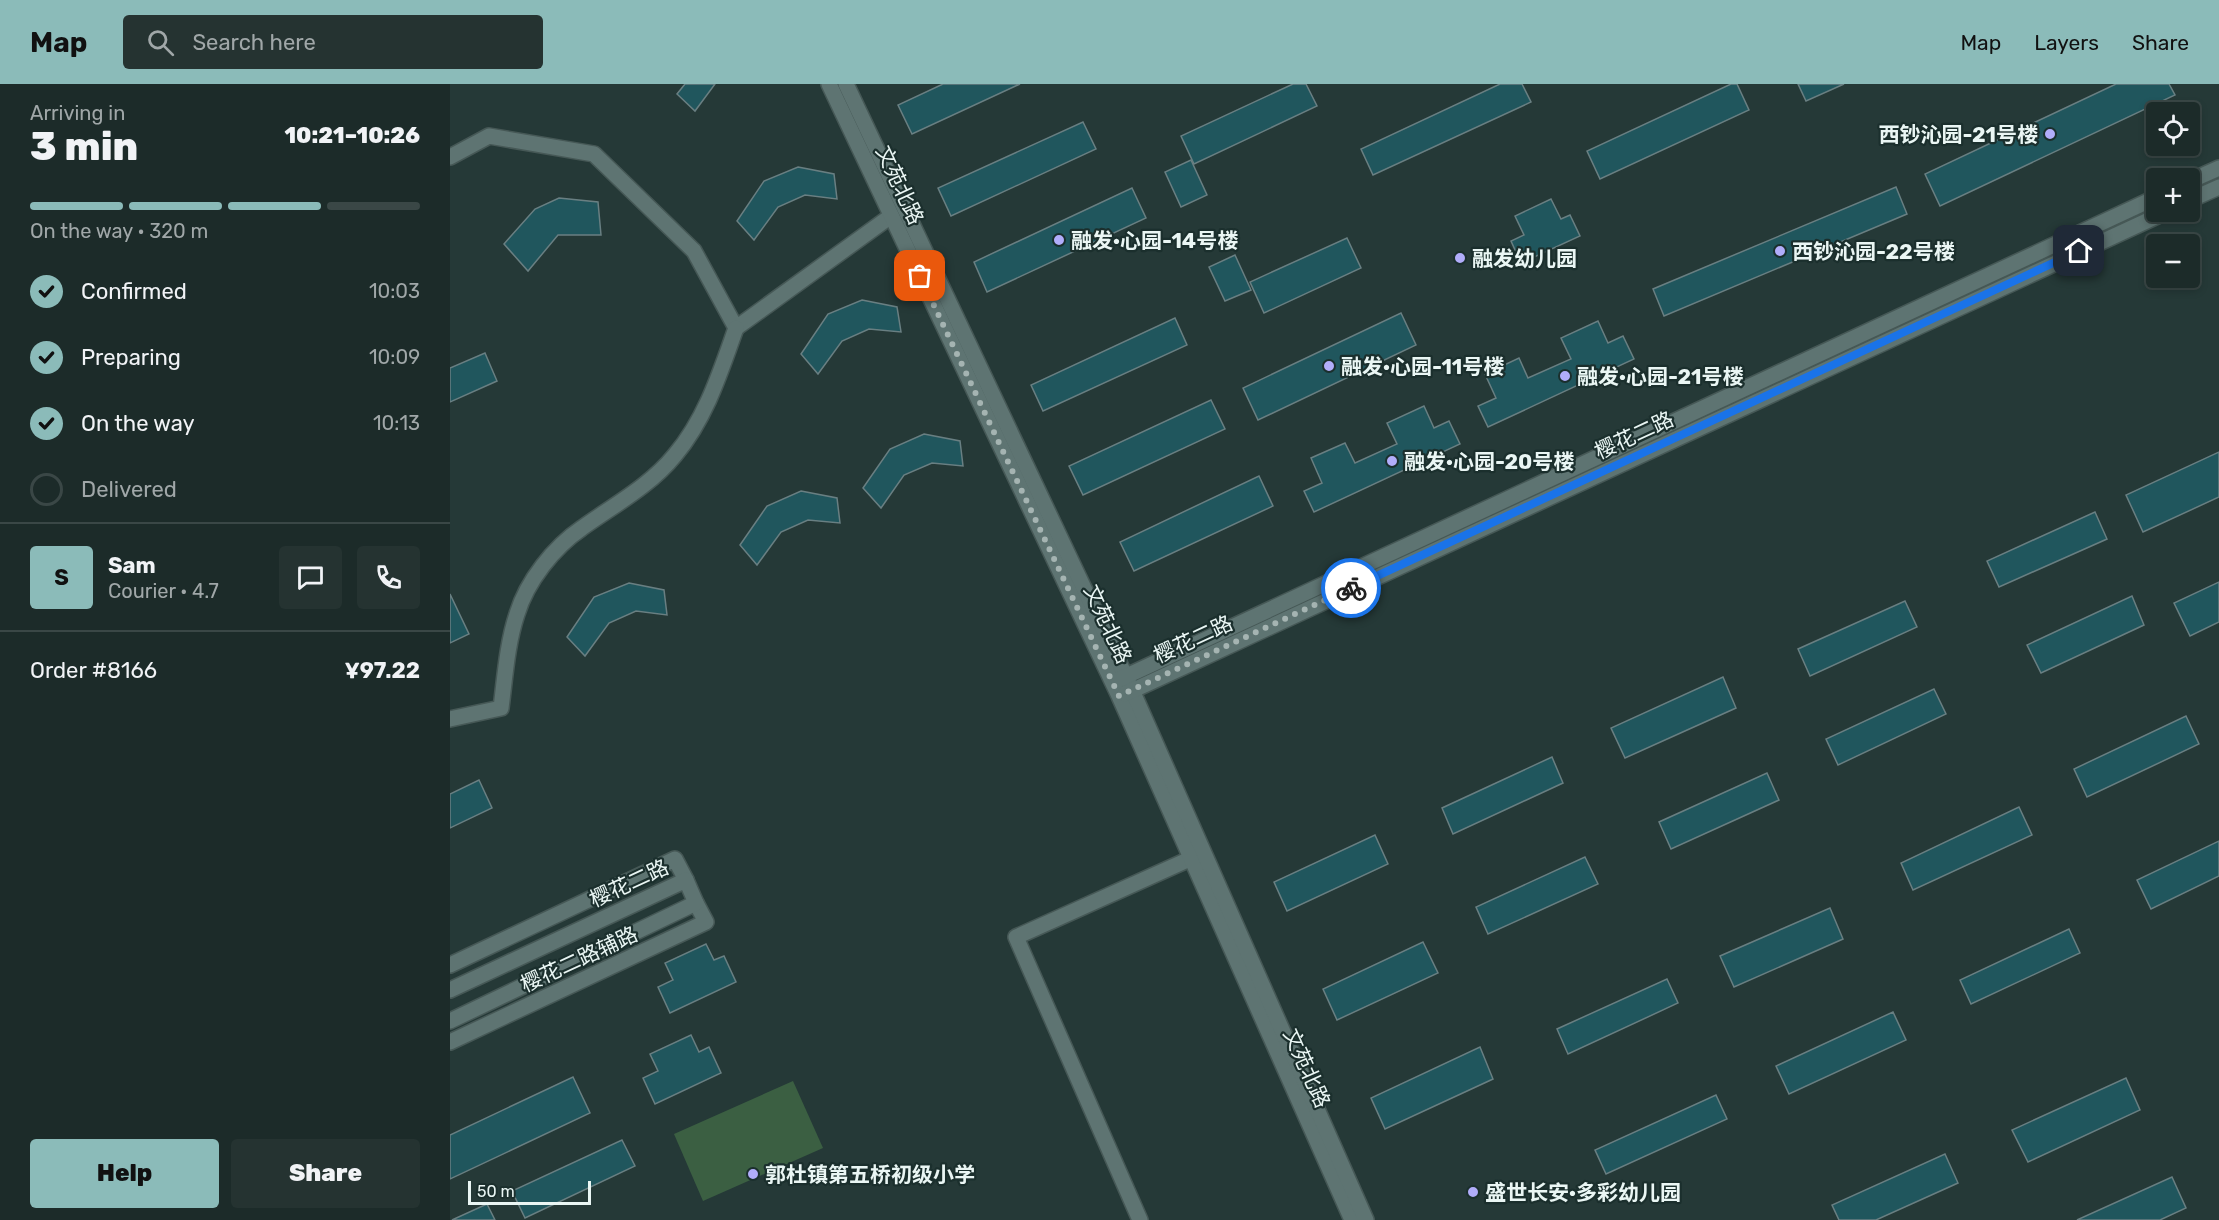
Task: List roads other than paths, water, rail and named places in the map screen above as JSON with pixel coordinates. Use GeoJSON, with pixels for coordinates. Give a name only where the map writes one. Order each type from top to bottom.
{"type":"FeatureCollection","features":[{"type":"Feature","properties":{"kind":"street","name":"文苑北路"},"geometry":{"type":"LineString","coordinates":[[829,84],[891,216],[1122,686],[1192,858],[1352,1220]]}},
{"type":"Feature","properties":{"kind":"street","name":"文苑北路"},"geometry":{"type":"LineString","coordinates":[[846,84],[1365,1220]]}},
{"type":"Feature","properties":{"kind":"street"},"geometry":{"type":"LineString","coordinates":[[450,157],[489,136],[594,154],[694,251],[736,328]]}},
{"type":"Feature","properties":{"kind":"street"},"geometry":{"type":"LineString","coordinates":[[2200,177],[2219,168]]}},
{"type":"Feature","properties":{"kind":"street"},"geometry":{"type":"LineString","coordinates":[[2200,196],[2219,187]]}},
{"type":"Feature","properties":{"kind":"street","name":"樱花二路"},"geometry":{"type":"LineString","coordinates":[[1122,686],[2146,202]]}},
{"type":"Feature","properties":{"kind":"street"},"geometry":{"type":"LineString","coordinates":[[450,719],[501,708],[517,613],[537,574],[559,548],[580,529],[643,486],[675,456],[699,422],[712,394],[736,328],[891,216]]}},
{"type":"Feature","properties":{"kind":"street","name":"樱花二路"},"geometry":{"type":"LineString","coordinates":[[1122,686],[2146,221]]}},
{"type":"Feature","properties":{"kind":"street"},"geometry":{"type":"LineString","coordinates":[[1140,1220],[1016,937],[1192,858]]}},
{"type":"Feature","properties":{"kind":"street"},"geometry":{"type":"LineString","coordinates":[[450,965],[675,859],[686,880]]}},
{"type":"Feature","properties":{"kind":"street","name":"樱花二路"},"geometry":{"type":"LineString","coordinates":[[450,990],[686,880],[696,903]]}},
{"type":"Feature","properties":{"kind":"street"},"geometry":{"type":"LineString","coordinates":[[450,1021],[696,903]]}},
{"type":"Feature","properties":{"kind":"street","name":"樱花二路辅路"},"geometry":{"type":"LineString","coordinates":[[450,1042],[706,922],[696,903]]}},
{"type":"Feature","properties":{"kind":"place","name":"西钞沁园-21号楼"},"geometry":{"type":"Point","coordinates":[2050,134]}},
{"type":"Feature","properties":{"kind":"place","name":"融发·心园-14号楼"},"geometry":{"type":"Point","coordinates":[1059,240]}},
{"type":"Feature","properties":{"kind":"place","name":"西钞沁园-22号楼"},"geometry":{"type":"Point","coordinates":[1780,251]}},
{"type":"Feature","properties":{"kind":"place","name":"融发幼儿园"},"geometry":{"type":"Point","coordinates":[1460,258]}},
{"type":"Feature","properties":{"kind":"place","name":"融发·心园-11号楼"},"geometry":{"type":"Point","coordinates":[1329,366]}},
{"type":"Feature","properties":{"kind":"place","name":"融发·心园-21号楼"},"geometry":{"type":"Point","coordinates":[1565,376]}},
{"type":"Feature","properties":{"kind":"place","name":"融发·心园-20号楼"},"geometry":{"type":"Point","coordinates":[1392,461]}},
{"type":"Feature","properties":{"kind":"place","name":"郭杜镇第五桥初级小学"},"geometry":{"type":"Point","coordinates":[753,1174]}},
{"type":"Feature","properties":{"kind":"place","name":"盛世长安·多彩幼儿园"},"geometry":{"type":"Point","coordinates":[1473,1192]}}]}
